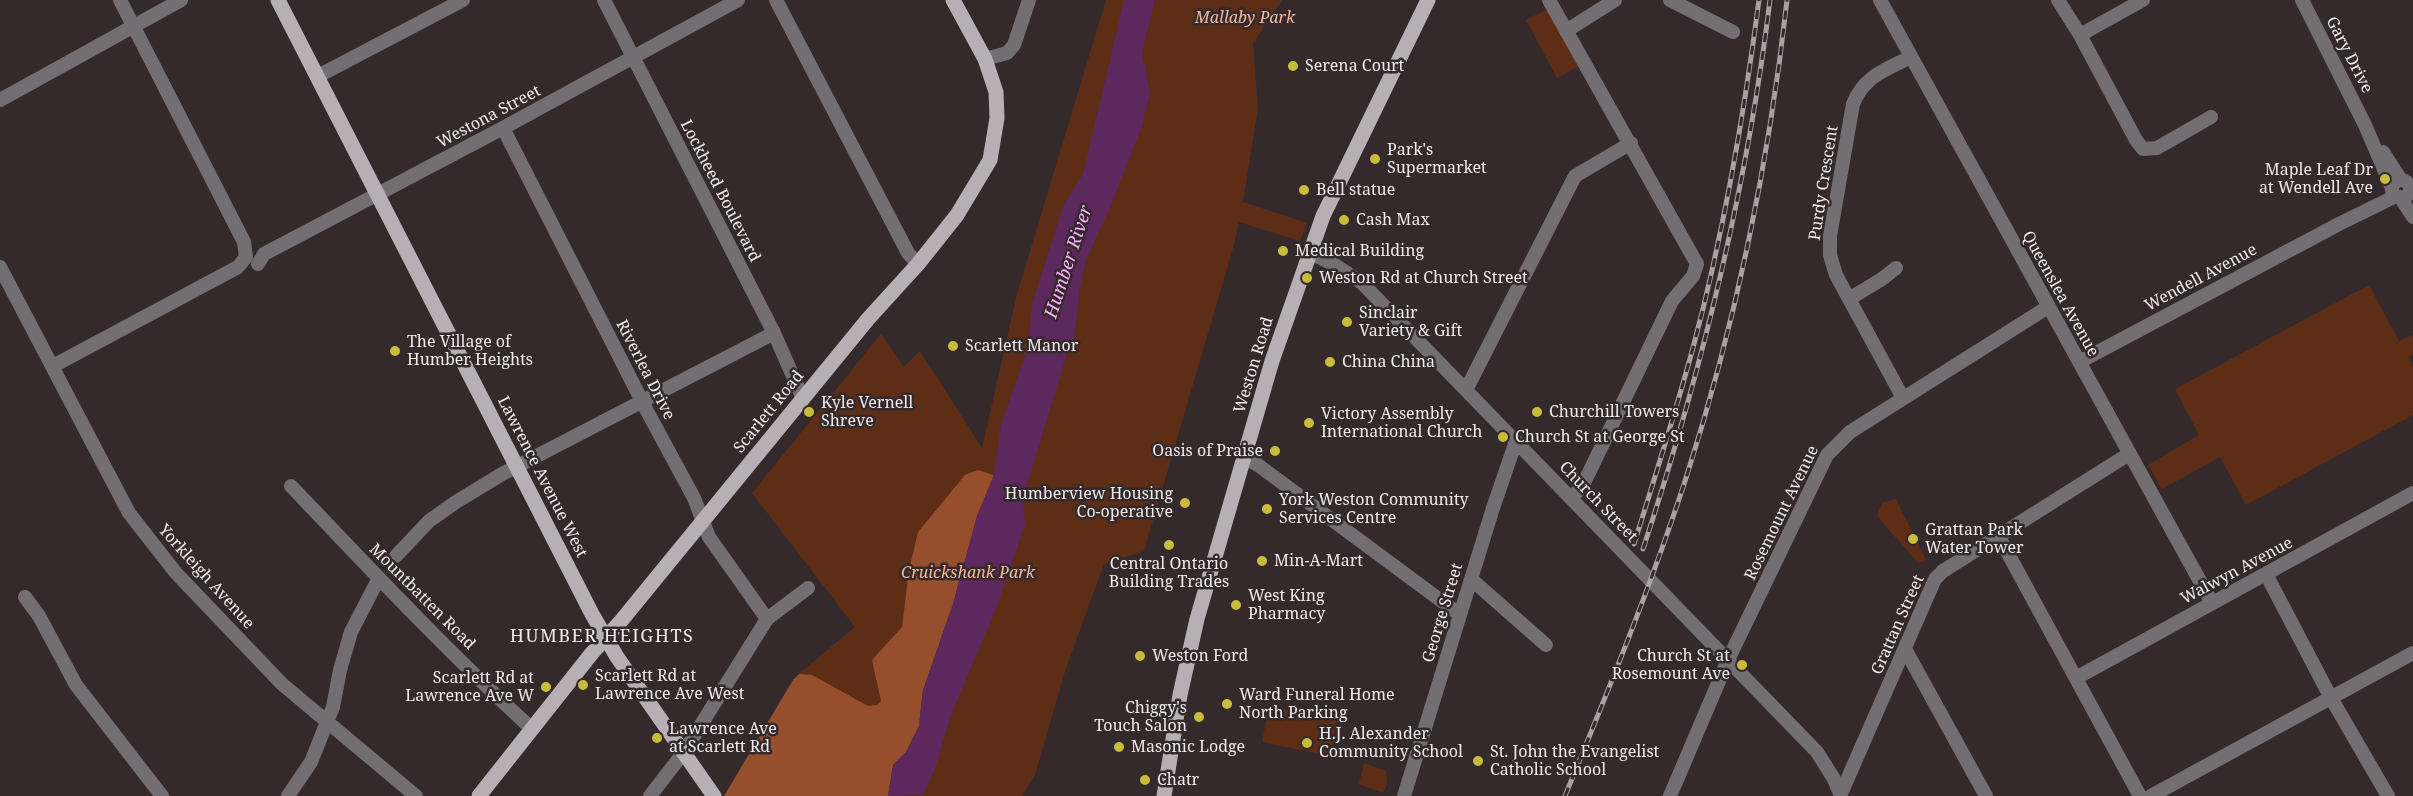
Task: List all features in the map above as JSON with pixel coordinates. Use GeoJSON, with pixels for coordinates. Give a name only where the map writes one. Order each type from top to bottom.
{"type":"FeatureCollection","features":[{"type":"Feature","properties":{"kind":"main road","name":"Lawrence Avenue West"},"geometry":{"type":"LineString","coordinates":[[278,0],[606,638],[714,796]]}},
{"type":"Feature","properties":{"kind":"main road","name":"Scarlett Road"},"geometry":{"type":"LineString","coordinates":[[479,796],[868,319],[918,264],[957,215],[990,160],[997,118],[996,92],[985,59],[953,0]]}},
{"type":"Feature","properties":{"kind":"main road","name":"Weston Road"},"geometry":{"type":"LineString","coordinates":[[1164,796],[1192,641],[1272,361],[1309,252],[1364,129],[1428,0]]}},
{"type":"Feature","properties":{"kind":"street"},"geometry":{"type":"LineString","coordinates":[[120,0],[252,260]]}},
{"type":"Feature","properties":{"kind":"street"},"geometry":{"type":"LineString","coordinates":[[0,100],[182,0]]}},
{"type":"Feature","properties":{"kind":"street"},"geometry":{"type":"LineString","coordinates":[[318,76],[463,0]]}},
{"type":"Feature","properties":{"kind":"street","name":"Lockheed Boulevard"},"geometry":{"type":"LineString","coordinates":[[604,0],[774,333],[803,399]]}},
{"type":"Feature","properties":{"kind":"street","name":"Westona Street"},"geometry":{"type":"LineString","coordinates":[[52,366],[503,128],[738,0]]}},
{"type":"Feature","properties":{"kind":"street"},"geometry":{"type":"LineString","coordinates":[[776,0],[908,253],[918,264]]}},
{"type":"Feature","properties":{"kind":"street"},"geometry":{"type":"LineString","coordinates":[[985,59],[1007,53],[1014,45],[1029,0]]}},
{"type":"Feature","properties":{"kind":"street"},"geometry":{"type":"LineString","coordinates":[[1549,0],[1697,264],[1693,276],[1672,301],[1582,487],[1571,498]]}},
{"type":"Feature","properties":{"kind":"street"},"geometry":{"type":"LineString","coordinates":[[1566,31],[1615,0]]}},
{"type":"Feature","properties":{"kind":"street"},"geometry":{"type":"LineString","coordinates":[[1670,0],[1733,32]]}},
{"type":"Feature","properties":{"kind":"street","name":"Queenslea Avenue"},"geometry":{"type":"LineString","coordinates":[[1880,0],[2212,603]]}},
{"type":"Feature","properties":{"kind":"street"},"geometry":{"type":"LineString","coordinates":[[2058,0],[2080,35],[2136,140],[2144,149],[2157,148],[2211,117]]}},
{"type":"Feature","properties":{"kind":"street"},"geometry":{"type":"LineString","coordinates":[[2080,35],[2143,0]]}},
{"type":"Feature","properties":{"kind":"street","name":"Gary Drive"},"geometry":{"type":"LineString","coordinates":[[2308,2],[2365,125],[2404,189],[2413,217]]}},
{"type":"Feature","properties":{"kind":"street","name":"Purdy Crescent"},"geometry":{"type":"LineString","coordinates":[[1903,398],[1836,275],[1830,255],[1830,236],[1853,104],[1860,88],[1870,79],[1911,57]]}},
{"type":"Feature","properties":{"kind":"street","name":"Riverlea Drive"},"geometry":{"type":"LineString","coordinates":[[503,128],[694,498],[709,537],[767,620]]}},
{"type":"Feature","properties":{"kind":"street"},"geometry":{"type":"LineString","coordinates":[[1466,390],[1575,176],[1631,143]]}},
{"type":"Feature","properties":{"kind":"street","name":"Wendell Avenue"},"geometry":{"type":"LineString","coordinates":[[2079,362],[2404,189]]}},
{"type":"Feature","properties":{"kind":"street","name":"Church Street"},"geometry":{"type":"LineString","coordinates":[[1309,252],[1335,265],[1362,283],[1817,752],[1834,779],[1841,796]]}},
{"type":"Feature","properties":{"kind":"street","name":"Yorkleigh Avenue"},"geometry":{"type":"LineString","coordinates":[[0,267],[129,513],[176,573],[282,684],[416,796]]}},
{"type":"Feature","properties":{"kind":"street"},"geometry":{"type":"LineString","coordinates":[[1849,299],[1896,268]]}},
{"type":"Feature","properties":{"kind":"street","name":"Rosemount Avenue"},"geometry":{"type":"LineString","coordinates":[[1670,796],[1728,660],[1827,455],[1850,432],[2048,307]]}},
{"type":"Feature","properties":{"kind":"street"},"geometry":{"type":"LineString","coordinates":[[396,556],[438,514],[456,502],[517,467],[774,333]]}},
{"type":"Feature","properties":{"kind":"street","name":"George Street"},"geometry":{"type":"LineString","coordinates":[[1404,796],[1459,614],[1516,441]]}},
{"type":"Feature","properties":{"kind":"street","name":"Grattan Street"},"geometry":{"type":"LineString","coordinates":[[1841,796],[1935,579],[1943,571],[2129,454]]}},
{"type":"Feature","properties":{"kind":"street"},"geometry":{"type":"LineString","coordinates":[[1245,458],[1302,497],[1459,614]]}},
{"type":"Feature","properties":{"kind":"street","name":"Mountbatten Road"},"geometry":{"type":"LineString","coordinates":[[291,486],[379,578],[502,702],[532,729]]}},
{"type":"Feature","properties":{"kind":"street","name":"Walwyn Avenue"},"geometry":{"type":"LineString","coordinates":[[2076,678],[2413,493]]}},
{"type":"Feature","properties":{"kind":"street"},"geometry":{"type":"LineString","coordinates":[[1999,537],[2140,796]]}},
{"type":"Feature","properties":{"kind":"street"},"geometry":{"type":"LineString","coordinates":[[2266,574],[2331,698],[2388,796]]}},
{"type":"Feature","properties":{"kind":"street"},"geometry":{"type":"LineString","coordinates":[[288,796],[311,762],[328,721],[351,632],[379,578]]}},
{"type":"Feature","properties":{"kind":"street"},"geometry":{"type":"LineString","coordinates":[[1471,579],[1546,645]]}},
{"type":"Feature","properties":{"kind":"street"},"geometry":{"type":"LineString","coordinates":[[650,796],[684,752],[767,620],[808,588]]}},
{"type":"Feature","properties":{"kind":"street"},"geometry":{"type":"LineString","coordinates":[[25,597],[39,616],[76,685],[162,796]]}},
{"type":"Feature","properties":{"kind":"street"},"geometry":{"type":"LineString","coordinates":[[1905,650],[1986,796]]}},
{"type":"Feature","properties":{"kind":"street"},"geometry":{"type":"LineString","coordinates":[[2151,796],[2413,652]]}},
{"type":"Feature","properties":{"kind":"green space","name":"Cruickshank Park"},"geometry":{"type":"Polygon","coordinates":[[[1106,0],[1282,0],[1253,43],[1258,109],[1243,202],[1307,223],[1300,241],[1239,222],[1144,551],[1104,564],[1066,668],[1035,775],[1022,796],[729,796],[727,793],[800,673],[855,627],[752,493],[881,334],[904,367],[920,351],[982,448],[1017,294],[1106,0]]]}},
{"type":"Feature","properties":{"kind":"green space"},"geometry":{"type":"Polygon","coordinates":[[[1547,9],[1579,66],[1557,78],[1526,20],[1547,9]]]}},
{"type":"Feature","properties":{"kind":"green space"},"geometry":{"type":"Polygon","coordinates":[[[2369,285],[2399,341],[2413,335],[2413,354],[2408,357],[2413,367],[2413,415],[2246,505],[2220,457],[2162,489],[2148,465],[2199,435],[2175,389],[2369,285]]]}},
{"type":"Feature","properties":{"kind":"green space"},"geometry":{"type":"Polygon","coordinates":[[[1896,499],[1926,560],[1918,563],[1877,516],[1882,503],[1896,499]]]}},
{"type":"Feature","properties":{"kind":"green space"},"geometry":{"type":"Polygon","coordinates":[[[1269,707],[1337,721],[1330,756],[1262,742],[1269,707]]]}},
{"type":"Feature","properties":{"kind":"green space"},"geometry":{"type":"Polygon","coordinates":[[[1364,763],[1386,771],[1387,785],[1383,793],[1359,784],[1364,763]]]}},
{"type":"Feature","properties":{"kind":"shaded area"},"geometry":{"type":"Polygon","coordinates":[[[978,470],[994,475],[977,516],[953,604],[923,690],[919,726],[906,752],[893,765],[888,796],[724,796],[793,680],[799,674],[812,675],[868,706],[877,705],[881,701],[872,660],[902,627],[909,570],[918,532],[965,475],[978,470]]]}},
{"type":"Feature","properties":{"kind":"water","name":"Humber River"},"geometry":{"type":"Polygon","coordinates":[[[1124,0],[1155,0],[1142,53],[1150,93],[1142,126],[1109,210],[1086,260],[1074,340],[1067,354],[1023,498],[1025,525],[997,606],[950,718],[935,769],[923,795],[888,796],[893,765],[906,752],[919,726],[923,690],[953,604],[977,516],[994,475],[1001,424],[1027,351],[1032,305],[1063,206],[1083,174],[1124,0]]]}},
{"type":"Feature","properties":{"kind":"railway"},"geometry":{"type":"LineString","coordinates":[[1634,544],[1687,369],[1715,259],[1740,130],[1759,0]]}},
{"type":"Feature","properties":{"kind":"railway"},"geometry":{"type":"LineString","coordinates":[[1643,549],[1684,414],[1720,278],[1749,140],[1770,0]]}},
{"type":"Feature","properties":{"kind":"railway"},"geometry":{"type":"LineString","coordinates":[[1565,796],[1644,598],[1673,518],[1704,419],[1735,301],[1760,181],[1780,61],[1787,0]]}},
{"type":"Feature","properties":{"kind":"place","name":"Serena Court"},"geometry":{"type":"Point","coordinates":[1293,66]}},
{"type":"Feature","properties":{"kind":"place","name":"Park's Supermarket"},"geometry":{"type":"Point","coordinates":[1375,159]}},
{"type":"Feature","properties":{"kind":"place","name":"Maple Leaf Dr at Wendell Ave"},"geometry":{"type":"Point","coordinates":[2385,179]}},
{"type":"Feature","properties":{"kind":"place","name":"Bell statue"},"geometry":{"type":"Point","coordinates":[1304,190]}},
{"type":"Feature","properties":{"kind":"place","name":"Cash Max"},"geometry":{"type":"Point","coordinates":[1344,220]}},
{"type":"Feature","properties":{"kind":"place","name":"Medical Building"},"geometry":{"type":"Point","coordinates":[1283,251]}},
{"type":"Feature","properties":{"kind":"place","name":"Weston Rd at Church Street"},"geometry":{"type":"Point","coordinates":[1307,278]}},
{"type":"Feature","properties":{"kind":"place","name":"Sinclair Variety & Gift"},"geometry":{"type":"Point","coordinates":[1347,322]}},
{"type":"Feature","properties":{"kind":"place","name":"Scarlett Manor"},"geometry":{"type":"Point","coordinates":[953,346]}},
{"type":"Feature","properties":{"kind":"place","name":"The Village of Humber Heights"},"geometry":{"type":"Point","coordinates":[395,351]}},
{"type":"Feature","properties":{"kind":"place","name":"China China"},"geometry":{"type":"Point","coordinates":[1330,362]}},
{"type":"Feature","properties":{"kind":"place","name":"Kyle Vernell Shreve"},"geometry":{"type":"Point","coordinates":[809,412]}},
{"type":"Feature","properties":{"kind":"place","name":"Churchill Towers"},"geometry":{"type":"Point","coordinates":[1537,412]}},
{"type":"Feature","properties":{"kind":"place","name":"Victory Assembly International Church"},"geometry":{"type":"Point","coordinates":[1309,423]}},
{"type":"Feature","properties":{"kind":"place","name":"Church St at George St"},"geometry":{"type":"Point","coordinates":[1503,437]}},
{"type":"Feature","properties":{"kind":"place","name":"Oasis of Praise"},"geometry":{"type":"Point","coordinates":[1275,451]}},
{"type":"Feature","properties":{"kind":"place","name":"Humberview Housing Co-operative"},"geometry":{"type":"Point","coordinates":[1185,503]}},
{"type":"Feature","properties":{"kind":"place","name":"York Weston Community Services Centre"},"geometry":{"type":"Point","coordinates":[1267,509]}},
{"type":"Feature","properties":{"kind":"place","name":"Grattan Park Water Tower"},"geometry":{"type":"Point","coordinates":[1913,539]}},
{"type":"Feature","properties":{"kind":"place","name":"Central Ontario Building Trades"},"geometry":{"type":"Point","coordinates":[1169,545]}},
{"type":"Feature","properties":{"kind":"place","name":"Min-A-Mart"},"geometry":{"type":"Point","coordinates":[1262,561]}},
{"type":"Feature","properties":{"kind":"place","name":"West King Pharmacy"},"geometry":{"type":"Point","coordinates":[1236,605]}},
{"type":"Feature","properties":{"kind":"place","name":"Weston Ford"},"geometry":{"type":"Point","coordinates":[1140,656]}},
{"type":"Feature","properties":{"kind":"place","name":"Church St at Rosemount Ave"},"geometry":{"type":"Point","coordinates":[1742,665]}},
{"type":"Feature","properties":{"kind":"place","name":"Scarlett Rd at Lawrence Ave West"},"geometry":{"type":"Point","coordinates":[583,685]}},
{"type":"Feature","properties":{"kind":"place","name":"Scarlett Rd at Lawrence Ave W"},"geometry":{"type":"Point","coordinates":[546,687]}},
{"type":"Feature","properties":{"kind":"place","name":"Ward Funeral Home North Parking"},"geometry":{"type":"Point","coordinates":[1227,704]}},
{"type":"Feature","properties":{"kind":"place","name":"Chiggy's Touch Salon"},"geometry":{"type":"Point","coordinates":[1199,717]}},
{"type":"Feature","properties":{"kind":"place","name":"Lawrence Ave at Scarlett Rd"},"geometry":{"type":"Point","coordinates":[657,738]}},
{"type":"Feature","properties":{"kind":"place","name":"H.J. Alexander Community School"},"geometry":{"type":"Point","coordinates":[1307,743]}},
{"type":"Feature","properties":{"kind":"place","name":"Masonic Lodge"},"geometry":{"type":"Point","coordinates":[1119,747]}},
{"type":"Feature","properties":{"kind":"place","name":"St. John the Evangelist Catholic School"},"geometry":{"type":"Point","coordinates":[1478,761]}},
{"type":"Feature","properties":{"kind":"place","name":"Chatr"},"geometry":{"type":"Point","coordinates":[1145,780]}},
{"type":"Feature","properties":{"kind":"district","name":"HUMBER HEIGHTS"},"geometry":{"type":"Point","coordinates":[602,637]}},
{"type":"Feature","properties":{"kind":"park label","name":"Mallaby Park"},"geometry":{"type":"Point","coordinates":[1245,18]}}]}
